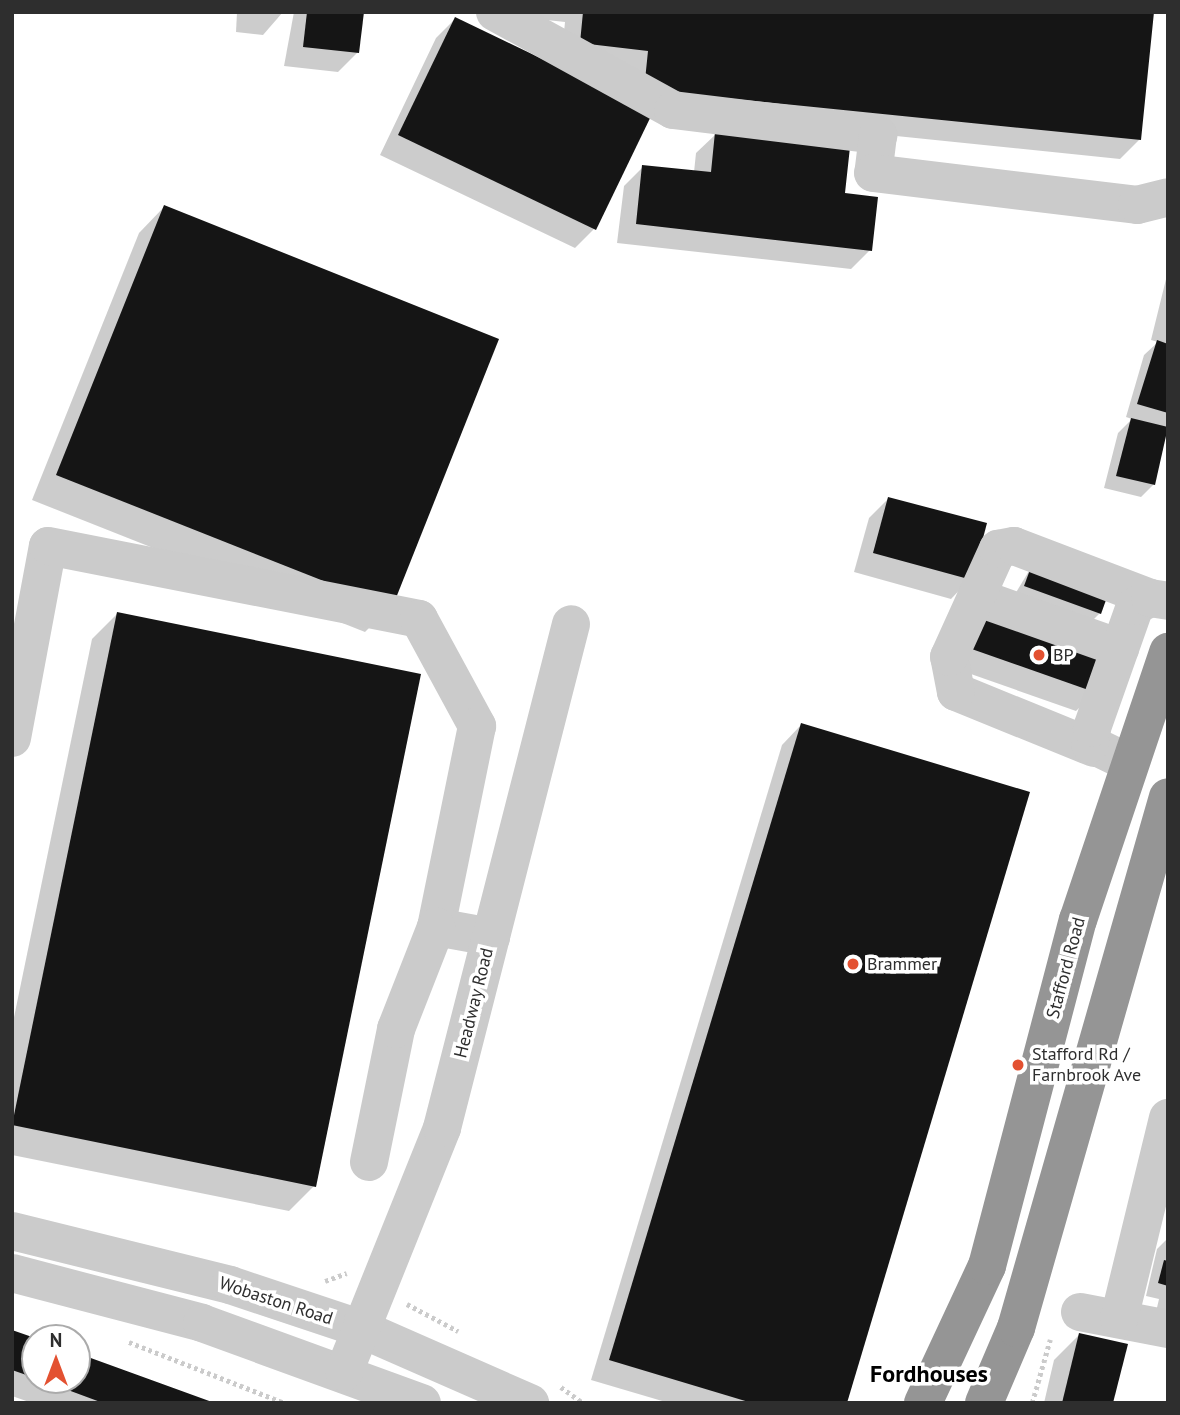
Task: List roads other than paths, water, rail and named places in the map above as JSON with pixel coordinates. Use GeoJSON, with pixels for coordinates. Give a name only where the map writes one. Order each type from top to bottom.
{"type":"FeatureCollection","features":[{"type":"Feature","properties":{"kind":"highway","name":"Stafford Road"},"geometry":{"type":"LineString","coordinates":[[923,1403],[987,1266],[1078,920],[1110,754],[1168,652]]}},
{"type":"Feature","properties":{"kind":"highway"},"geometry":{"type":"LineString","coordinates":[[984,1403],[1016,1328],[1167,801],[1141,802],[1131,815],[1108,890],[1078,920]]}},
{"type":"Feature","properties":{"kind":"street"},"geometry":{"type":"LineString","coordinates":[[495,12],[673,110],[878,135],[873,173],[1137,205],[1168,197]]}},
{"type":"Feature","properties":{"kind":"street"},"geometry":{"type":"LineString","coordinates":[[12,738],[48,546],[419,619],[477,726],[436,928],[396,1029],[369,1163]]}},
{"type":"Feature","properties":{"kind":"street"},"geometry":{"type":"LineString","coordinates":[[1110,754],[956,692],[949,657],[998,549],[1014,546],[1159,600]]}},
{"type":"Feature","properties":{"kind":"street"},"geometry":{"type":"LineString","coordinates":[[976,597],[1120,648]]}},
{"type":"Feature","properties":{"kind":"street"},"geometry":{"type":"LineString","coordinates":[[1110,754],[1092,728],[1135,606],[1159,600]]}},
{"type":"Feature","properties":{"kind":"street","name":"Headway Road"},"geometry":{"type":"LineString","coordinates":[[344,1372],[359,1328],[442,1128],[570,624]]}},
{"type":"Feature","properties":{"kind":"street"},"geometry":{"type":"LineString","coordinates":[[436,928],[491,937]]}},
{"type":"Feature","properties":{"kind":"street"},"geometry":{"type":"LineString","coordinates":[[1119,1319],[1168,1118]]}},
{"type":"Feature","properties":{"kind":"street","name":"Wobaston Road"},"geometry":{"type":"LineString","coordinates":[[12,1231],[230,1285],[359,1328],[530,1403]]}},
{"type":"Feature","properties":{"kind":"street"},"geometry":{"type":"LineString","coordinates":[[12,1273],[202,1323],[344,1372],[422,1403]]}},
{"type":"Feature","properties":{"kind":"street"},"geometry":{"type":"LineString","coordinates":[[1080,1312],[1167,1329]]}},
{"type":"Feature","properties":{"kind":"place","name":"BP"},"geometry":{"type":"Point","coordinates":[1039,655]}},
{"type":"Feature","properties":{"kind":"place","name":"Brammer"},"geometry":{"type":"Point","coordinates":[853,964]}},
{"type":"Feature","properties":{"kind":"place","name":"Stafford Rd / Farnbrook Ave"},"geometry":{"type":"Point","coordinates":[1018,1065]}},
{"type":"Feature","properties":{"kind":"district","name":"Fordhouses"},"geometry":{"type":"Point","coordinates":[929,1374]}}]}
